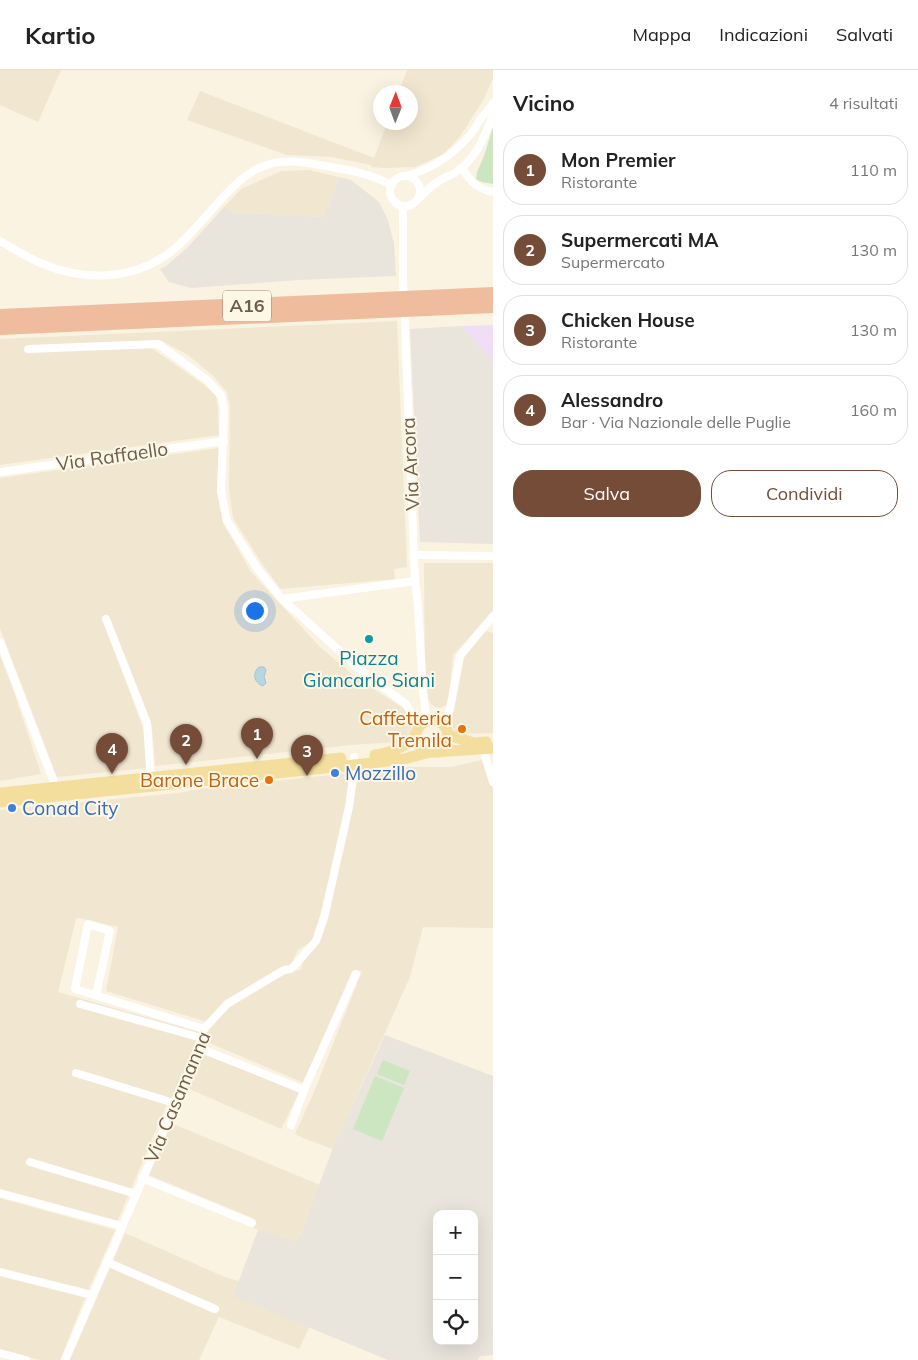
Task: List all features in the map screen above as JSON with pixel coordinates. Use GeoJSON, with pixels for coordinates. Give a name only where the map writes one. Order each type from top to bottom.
{"type":"FeatureCollection","features":[{"type":"Feature","properties":{"kind":"highway","name":"A16"},"geometry":{"type":"LineString","coordinates":[[0,316],[493,294]]}},
{"type":"Feature","properties":{"kind":"highway","name":"A16"},"geometry":{"type":"LineString","coordinates":[[0,328],[493,306]]}},
{"type":"Feature","properties":{"kind":"main road"},"geometry":{"type":"LineString","coordinates":[[354,761],[389,753],[402,747],[416,735],[420,725],[427,721],[436,721],[446,730],[474,743],[488,745]]}},
{"type":"Feature","properties":{"kind":"main road"},"geometry":{"type":"LineString","coordinates":[[416,735],[418,745],[422,749],[433,752],[445,746],[446,730]]}},
{"type":"Feature","properties":{"kind":"main road"},"geometry":{"type":"LineString","coordinates":[[0,793],[55,791],[354,761],[404,759],[433,752],[488,745]]}},
{"type":"Feature","properties":{"kind":"main road"},"geometry":{"type":"LineString","coordinates":[[0,802],[55,791]]}},
{"type":"Feature","properties":{"kind":"street"},"geometry":{"type":"LineString","coordinates":[[493,103],[490,110],[484,114],[472,133],[453,152],[420,172],[398,179],[392,185],[391,194],[395,202],[403,206],[412,205],[440,180],[462,168],[482,142],[493,114]]}},
{"type":"Feature","properties":{"kind":"street"},"geometry":{"type":"LineString","coordinates":[[0,241],[44,265],[68,272],[108,276],[130,273],[155,262],[173,250],[239,181],[257,169],[278,162],[303,161],[353,170],[373,176],[392,185]]}},
{"type":"Feature","properties":{"kind":"street"},"geometry":{"type":"LineString","coordinates":[[462,168],[482,190],[493,192]]}},
{"type":"Feature","properties":{"kind":"street"},"geometry":{"type":"LineString","coordinates":[[406,176],[414,179],[420,186],[418,199]]}},
{"type":"Feature","properties":{"kind":"street","name":"Via Arcora"},"geometry":{"type":"LineString","coordinates":[[403,206],[402,277],[415,581],[418,602],[423,697],[427,721]]}},
{"type":"Feature","properties":{"kind":"street"},"geometry":{"type":"LineString","coordinates":[[28,349],[158,344],[207,380],[221,395],[224,409],[221,491],[227,521],[257,568],[282,599],[364,673],[406,704],[416,720],[416,735]]}},
{"type":"Feature","properties":{"kind":"street","name":"Via Raffaello"},"geometry":{"type":"LineString","coordinates":[[0,472],[224,441]]}},
{"type":"Feature","properties":{"kind":"street"},"geometry":{"type":"LineString","coordinates":[[415,556],[493,556]]}},
{"type":"Feature","properties":{"kind":"street"},"geometry":{"type":"LineString","coordinates":[[282,599],[415,581]]}},
{"type":"Feature","properties":{"kind":"street"},"geometry":{"type":"LineString","coordinates":[[446,730],[460,656],[493,616]]}},
{"type":"Feature","properties":{"kind":"street"},"geometry":{"type":"LineString","coordinates":[[106,619],[147,723],[151,782]]}},
{"type":"Feature","properties":{"kind":"street"},"geometry":{"type":"LineString","coordinates":[[0,642],[53,780],[55,791]]}},
{"type":"Feature","properties":{"kind":"street"},"geometry":{"type":"LineString","coordinates":[[488,745],[493,782]]}},
{"type":"Feature","properties":{"kind":"street","name":"Via Casamanna"},"geometry":{"type":"LineString","coordinates":[[65,1360],[199,1048],[204,1030],[227,1004],[284,970],[291,969],[316,940],[324,918],[338,863],[349,807],[354,761]]}},
{"type":"Feature","properties":{"kind":"street"},"geometry":{"type":"LineString","coordinates":[[96,995],[110,931],[88,924],[75,989],[204,1030]]}},
{"type":"Feature","properties":{"kind":"street"},"geometry":{"type":"LineString","coordinates":[[291,1125],[304,1090],[356,974]]}},
{"type":"Feature","properties":{"kind":"street"},"geometry":{"type":"LineString","coordinates":[[80,1004],[202,1038]]}},
{"type":"Feature","properties":{"kind":"street"},"geometry":{"type":"LineString","coordinates":[[199,1048],[304,1090]]}},
{"type":"Feature","properties":{"kind":"street"},"geometry":{"type":"LineString","coordinates":[[76,1072],[174,1103]]}},
{"type":"Feature","properties":{"kind":"street"},"geometry":{"type":"LineString","coordinates":[[30,1162],[136,1194]]}},
{"type":"Feature","properties":{"kind":"street"},"geometry":{"type":"LineString","coordinates":[[142,1178],[252,1224]]}},
{"type":"Feature","properties":{"kind":"street"},"geometry":{"type":"LineString","coordinates":[[0,1194],[122,1226]]}},
{"type":"Feature","properties":{"kind":"street"},"geometry":{"type":"LineString","coordinates":[[106,1262],[215,1309]]}},
{"type":"Feature","properties":{"kind":"street"},"geometry":{"type":"LineString","coordinates":[[0,1272],[92,1295]]}},
{"type":"Feature","properties":{"kind":"street"},"geometry":{"type":"LineString","coordinates":[[0,1354],[26,1360]]}},
{"type":"Feature","properties":{"kind":"shaded area"},"geometry":{"type":"Polygon","coordinates":[[[0,70],[61,70],[38,122],[0,105],[0,70]]]}},
{"type":"Feature","properties":{"kind":"shaded area"},"geometry":{"type":"Polygon","coordinates":[[[407,70],[493,70],[493,78],[484,99],[461,135],[444,154],[415,167],[371,167],[371,165],[332,157],[287,155],[187,120],[200,91],[374,158],[384,130],[418,130],[418,85],[402,85],[407,70]]]}},
{"type":"Feature","properties":{"kind":"shaded area"},"geometry":{"type":"Polygon","coordinates":[[[309,170],[339,177],[324,217],[230,212],[225,206],[241,189],[281,171],[309,170]]]}},
{"type":"Feature","properties":{"kind":"shaded area"},"geometry":{"type":"Polygon","coordinates":[[[339,177],[351,180],[379,202],[388,220],[394,244],[396,276],[299,280],[191,288],[169,282],[160,269],[188,247],[225,206],[230,212],[324,217],[339,177]]]}},
{"type":"Feature","properties":{"kind":"shaded area"},"geometry":{"type":"Polygon","coordinates":[[[397,321],[407,567],[394,569],[395,579],[281,589],[233,518],[229,490],[230,407],[227,392],[212,375],[188,355],[160,340],[28,346],[150,347],[203,384],[216,396],[219,435],[0,465],[0,339],[397,321]]]}},
{"type":"Feature","properties":{"kind":"shaded area"},"geometry":{"type":"Polygon","coordinates":[[[493,325],[493,361],[462,326],[493,325]]]}},
{"type":"Feature","properties":{"kind":"shaded area"},"geometry":{"type":"Polygon","coordinates":[[[462,326],[493,361],[493,544],[420,542],[410,329],[462,326]]]}},
{"type":"Feature","properties":{"kind":"shaded area"},"geometry":{"type":"Polygon","coordinates":[[[219,448],[217,491],[223,523],[251,572],[319,646],[354,676],[406,710],[412,730],[410,741],[351,745],[155,766],[150,721],[103,620],[144,731],[147,768],[57,777],[0,628],[0,478],[219,448]]]}},
{"type":"Feature","properties":{"kind":"shaded area"},"geometry":{"type":"Polygon","coordinates":[[[424,563],[493,563],[493,611],[453,655],[448,704],[441,708],[435,707],[430,703],[425,692],[424,563]]]}},
{"type":"Feature","properties":{"kind":"shaded area"},"geometry":{"type":"Polygon","coordinates":[[[486,631],[493,633],[493,733],[459,734],[453,729],[452,708],[461,657],[479,636],[486,631]]]}},
{"type":"Feature","properties":{"kind":"shaded area"},"geometry":{"type":"Polygon","coordinates":[[[0,656],[41,774],[0,781],[0,656]]]}},
{"type":"Feature","properties":{"kind":"shaded area"},"geometry":{"type":"Polygon","coordinates":[[[482,760],[493,789],[493,928],[423,927],[410,977],[333,1149],[303,1138],[295,1134],[314,1092],[362,971],[352,971],[304,1083],[205,1041],[207,1031],[232,1004],[285,972],[301,970],[304,957],[321,937],[357,772],[408,767],[451,767],[482,760]]]}},
{"type":"Feature","properties":{"kind":"shaded area"},"geometry":{"type":"Polygon","coordinates":[[[350,773],[351,787],[329,886],[312,941],[298,950],[290,967],[207,1022],[106,991],[118,927],[79,918],[76,919],[58,992],[199,1032],[186,1068],[167,1104],[117,1222],[0,1192],[0,810],[178,793],[206,788],[350,773]]]}},
{"type":"Feature","properties":{"kind":"shaded area"},"geometry":{"type":"Polygon","coordinates":[[[385,1035],[493,1076],[493,1355],[480,1356],[478,1360],[388,1360],[233,1296],[258,1230],[296,1242],[301,1234],[332,1150],[385,1035]]]}},
{"type":"Feature","properties":{"kind":"shaded area"},"geometry":{"type":"Polygon","coordinates":[[[203,1052],[299,1093],[281,1129],[187,1088],[203,1052]]]}},
{"type":"Feature","properties":{"kind":"shaded area"},"geometry":{"type":"Polygon","coordinates":[[[171,1123],[320,1185],[296,1243],[258,1230],[250,1225],[253,1218],[149,1175],[171,1123]]]}},
{"type":"Feature","properties":{"kind":"shaded area"},"geometry":{"type":"Polygon","coordinates":[[[0,1198],[115,1230],[88,1291],[0,1269],[0,1198]]]}},
{"type":"Feature","properties":{"kind":"shaded area"},"geometry":{"type":"Polygon","coordinates":[[[125,1233],[227,1278],[239,1281],[234,1296],[310,1326],[299,1349],[219,1317],[199,1360],[70,1360],[110,1268],[213,1313],[216,1305],[113,1261],[125,1233]]]}},
{"type":"Feature","properties":{"kind":"shaded area"},"geometry":{"type":"Polygon","coordinates":[[[0,1275],[85,1297],[60,1360],[40,1360],[0,1350],[0,1275]]]}},
{"type":"Feature","properties":{"kind":"green space"},"geometry":{"type":"Polygon","coordinates":[[[493,127],[493,184],[476,179],[493,127]]]}},
{"type":"Feature","properties":{"kind":"green space"},"geometry":{"type":"Polygon","coordinates":[[[383,1060],[410,1071],[404,1085],[377,1074],[383,1060]]]}},
{"type":"Feature","properties":{"kind":"green space"},"geometry":{"type":"Polygon","coordinates":[[[375,1076],[404,1088],[382,1141],[353,1129],[375,1076]]]}},
{"type":"Feature","properties":{"kind":"water"},"geometry":{"type":"Polygon","coordinates":[[[259,667],[264,667],[266,670],[264,677],[266,683],[263,686],[255,678],[255,672],[259,667]]]}},
{"type":"Feature","properties":{"kind":"place","name":"Piazza Giancarlo Siani"},"geometry":{"type":"Point","coordinates":[369,639]}},
{"type":"Feature","properties":{"kind":"place","name":"Caffetteria Tremila"},"geometry":{"type":"Point","coordinates":[462,729]}},
{"type":"Feature","properties":{"kind":"place","name":"Mon Premier"},"geometry":{"type":"Point","coordinates":[257,759]}},
{"type":"Feature","properties":{"kind":"place","name":"Supermercati MA"},"geometry":{"type":"Point","coordinates":[186,765]}},
{"type":"Feature","properties":{"kind":"place","name":"Mozzillo"},"geometry":{"type":"Point","coordinates":[335,773]}},
{"type":"Feature","properties":{"kind":"place","name":"Alessandro"},"geometry":{"type":"Point","coordinates":[112,774]}},
{"type":"Feature","properties":{"kind":"place","name":"Chicken House"},"geometry":{"type":"Point","coordinates":[307,776]}},
{"type":"Feature","properties":{"kind":"place","name":"Barone Brace"},"geometry":{"type":"Point","coordinates":[269,780]}},
{"type":"Feature","properties":{"kind":"place","name":"Conad City"},"geometry":{"type":"Point","coordinates":[12,808]}}]}
